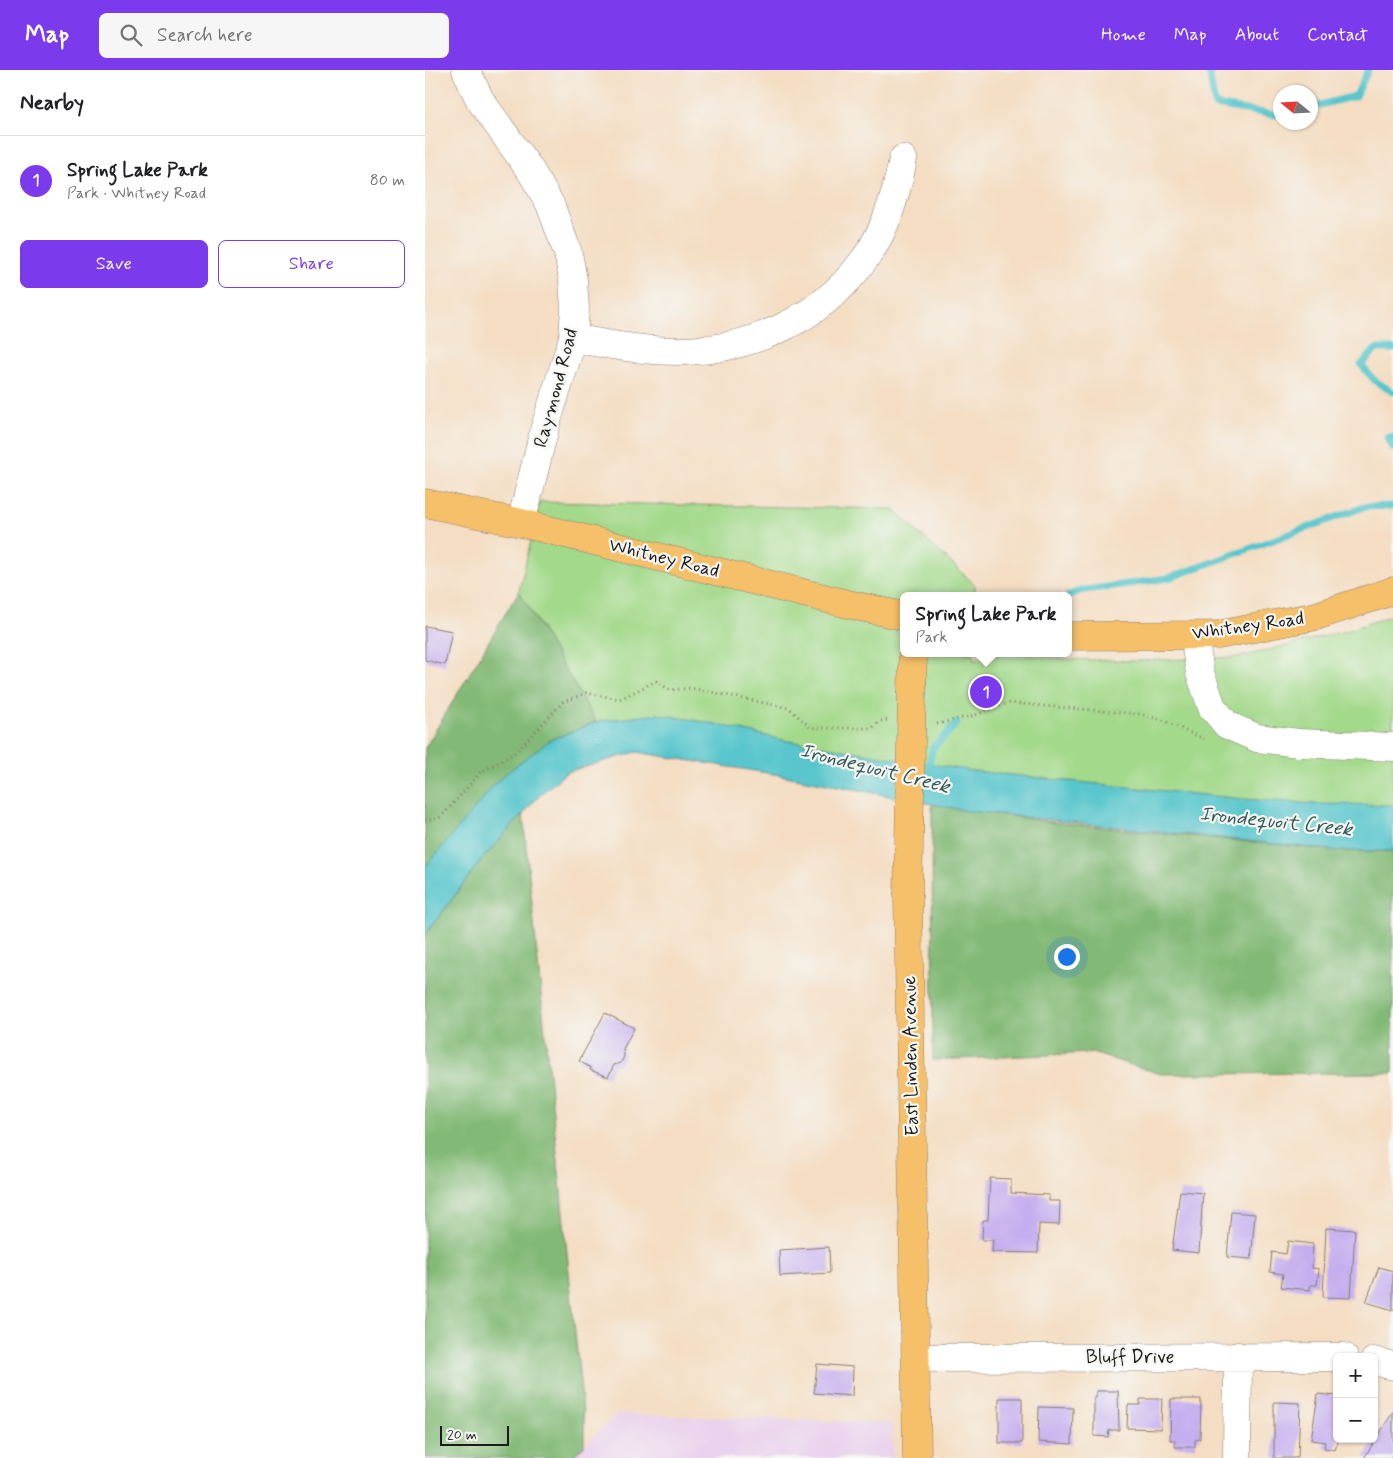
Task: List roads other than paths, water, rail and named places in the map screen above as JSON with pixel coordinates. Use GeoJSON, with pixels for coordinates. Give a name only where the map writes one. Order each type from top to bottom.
{"type":"FeatureCollection","features":[{"type":"Feature","properties":{"kind":"main road","name":"Whitney Road"},"geometry":{"type":"LineString","coordinates":[[425,503],[521,523],[900,615]]}},
{"type":"Feature","properties":{"kind":"main road","name":"Whitney Road"},"geometry":{"type":"LineString","coordinates":[[1072,636],[1194,636],[1218,634],[1316,616],[1393,591]]}},
{"type":"Feature","properties":{"kind":"main road","name":"East Linden Avenue"},"geometry":{"type":"LineString","coordinates":[[913,657],[907,895],[917,1458]]}},
{"type":"Feature","properties":{"kind":"street","name":"Raymond Road"},"geometry":{"type":"LineString","coordinates":[[466,70],[480,100],[530,170],[550,204],[568,252],[573,280],[575,308],[573,338],[545,427],[521,523]]}},
{"type":"Feature","properties":{"kind":"street"},"geometry":{"type":"LineString","coordinates":[[573,338],[649,350],[707,349],[769,334],[796,320],[819,305],[861,264],[890,211],[903,159]]}},
{"type":"Feature","properties":{"kind":"street"},"geometry":{"type":"LineString","coordinates":[[1194,636],[1200,672],[1212,708],[1227,725],[1257,738],[1299,743],[1393,746]]}},
{"type":"Feature","properties":{"kind":"street"},"geometry":{"type":"LineString","coordinates":[[1237,1458],[1238,1356]]}},
{"type":"Feature","properties":{"kind":"street","name":"Bluff Drive"},"geometry":{"type":"LineString","coordinates":[[916,1358],[1333,1357]]}},
{"type":"Feature","properties":{"kind":"street"},"geometry":{"type":"LineString","coordinates":[[1378,1362],[1393,1366]]}},
{"type":"Feature","properties":{"kind":"water","name":"Irondequoit Creek"},"geometry":{"type":"Polygon","coordinates":[[[658,714],[716,724],[783,740],[973,771],[1243,799],[1316,804],[1393,805],[1393,851],[1340,851],[968,811],[780,775],[636,752],[567,772],[542,793],[482,859],[425,935],[425,867],[501,777],[550,740],[599,721],[658,714]]]}},
{"type":"Feature","properties":{"kind":"waterway"},"geometry":{"type":"LineString","coordinates":[[1209,70],[1215,105],[1273,115]]}},
{"type":"Feature","properties":{"kind":"waterway"},"geometry":{"type":"LineString","coordinates":[[1318,105],[1356,96],[1368,70]]}},
{"type":"Feature","properties":{"kind":"waterway"},"geometry":{"type":"LineString","coordinates":[[1393,349],[1376,349],[1361,365],[1375,381],[1393,392]]}},
{"type":"Feature","properties":{"kind":"waterway"},"geometry":{"type":"LineString","coordinates":[[1393,437],[1387,437],[1393,448]]}},
{"type":"Feature","properties":{"kind":"waterway"},"geometry":{"type":"LineString","coordinates":[[1072,594],[1079,591],[1169,578],[1364,507],[1393,506]]}},
{"type":"Feature","properties":{"kind":"waterway","name":"Irondequoit Creek"},"geometry":{"type":"LineString","coordinates":[[927,772],[933,748],[957,723]]}},
{"type":"Feature","properties":{"kind":"place","name":"Spring Lake Park"},"geometry":{"type":"Point","coordinates":[986,692]}}]}
